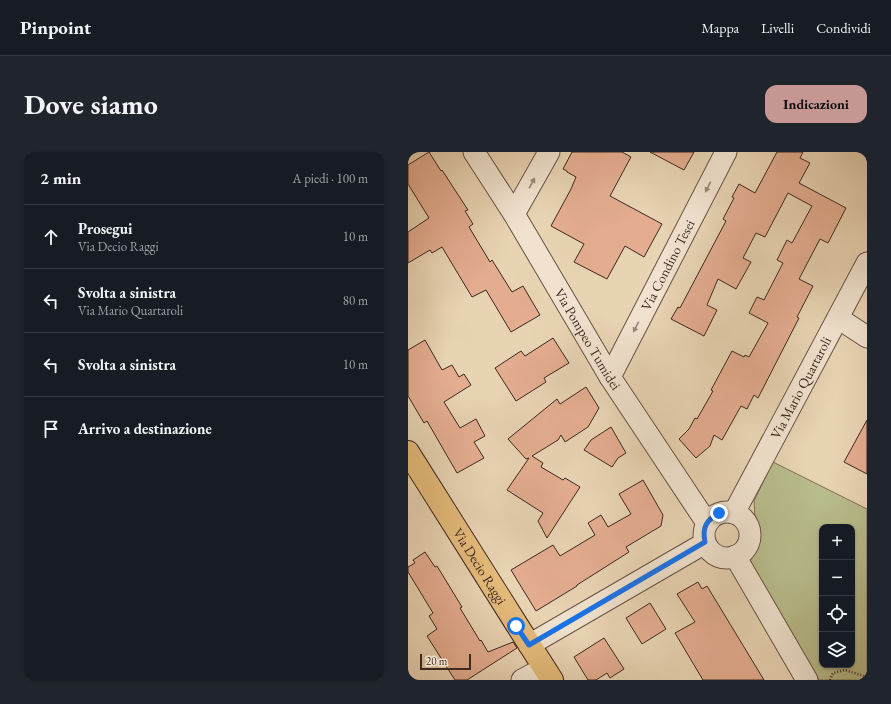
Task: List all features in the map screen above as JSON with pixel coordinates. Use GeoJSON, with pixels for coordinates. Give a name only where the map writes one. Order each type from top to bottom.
{"type":"FeatureCollection","features":[{"type":"Feature","properties":{"kind":"main road","name":"Via Decio Raggi"},"geometry":{"type":"LineString","coordinates":[[408,452],[548,674]]}},
{"type":"Feature","properties":{"kind":"street","name":"Via Pompeo Tumidei"},"geometry":{"type":"LineString","coordinates":[[474,152],[514,214],[610,378],[706,533]]}},
{"type":"Feature","properties":{"kind":"street"},"geometry":{"type":"LineString","coordinates":[[514,214],[550,152]]}},
{"type":"Feature","properties":{"kind":"street","name":"Via Condino Tesei"},"geometry":{"type":"LineString","coordinates":[[610,378],[726,152]]}},
{"type":"Feature","properties":{"kind":"street","name":"Via Mario Quartaroli"},"geometry":{"type":"LineString","coordinates":[[734,514],[867,263]]}},
{"type":"Feature","properties":{"kind":"street"},"geometry":{"type":"LineString","coordinates":[[838,318],[867,337]]}},
{"type":"Feature","properties":{"kind":"street"},"geometry":{"type":"LineString","coordinates":[[727,512],[734,514],[741,517],[746,523],[749,531],[747,546],[742,552],[735,556],[728,558],[720,557],[708,549],[706,533],[712,517],[719,513],[727,512]]}},
{"type":"Feature","properties":{"kind":"street"},"geometry":{"type":"LineString","coordinates":[[529,645],[706,533]]}},
{"type":"Feature","properties":{"kind":"street"},"geometry":{"type":"LineString","coordinates":[[735,556],[807,680]]}},
{"type":"Feature","properties":{"kind":"street"},"geometry":{"type":"LineString","coordinates":[[522,680],[548,674]]}},
{"type":"Feature","properties":{"kind":"path"},"geometry":{"type":"LineString","coordinates":[[830,680],[833,673],[845,670],[867,677]]}},
{"type":"Feature","properties":{"kind":"green space"},"geometry":{"type":"Polygon","coordinates":[[[773,462],[867,509],[867,680],[819,680],[748,561],[756,533],[754,501],[773,462]]]}},
{"type":"Feature","properties":{"kind":"building"},"geometry":{"type":"Polygon","coordinates":[[[429,152],[468,210],[465,211],[473,224],[469,227],[490,262],[492,260],[512,292],[523,286],[540,315],[511,332],[486,290],[472,297],[442,247],[432,253],[430,250],[408,263],[408,232],[429,218],[408,184],[408,165],[429,152]]]}},
{"type":"Feature","properties":{"kind":"building"},"geometry":{"type":"Polygon","coordinates":[[[572,152],[622,152],[631,157],[610,196],[662,224],[644,257],[625,246],[607,279],[574,262],[584,244],[551,226],[576,177],[563,169],[572,152]]]}},
{"type":"Feature","properties":{"kind":"building"},"geometry":{"type":"Polygon","coordinates":[[[650,152],[694,152],[684,170],[650,152]]]}},
{"type":"Feature","properties":{"kind":"building"},"geometry":{"type":"Polygon","coordinates":[[[777,152],[803,152],[800,158],[810,163],[799,183],[846,208],[828,243],[820,239],[799,279],[813,286],[797,317],[799,318],[758,398],[754,395],[747,409],[741,406],[722,440],[714,435],[710,446],[696,458],[679,439],[689,429],[695,418],[697,419],[713,391],[711,390],[732,351],[744,357],[745,355],[749,357],[768,323],[749,313],[757,297],[764,300],[783,263],[777,260],[787,240],[792,243],[812,206],[788,193],[765,237],[756,233],[743,258],[751,262],[736,289],[718,279],[707,305],[717,310],[704,336],[671,319],[678,307],[680,308],[726,221],[723,219],[734,198],[732,197],[739,184],[755,193],[777,152]]]}},
{"type":"Feature","properties":{"kind":"building"},"geometry":{"type":"Polygon","coordinates":[[[553,338],[569,363],[544,378],[546,382],[516,401],[495,368],[521,351],[525,356],[553,338]]]}},
{"type":"Feature","properties":{"kind":"building"},"geometry":{"type":"Polygon","coordinates":[[[425,340],[442,370],[452,365],[459,377],[464,374],[471,385],[444,402],[460,428],[476,419],[485,436],[474,442],[484,458],[457,473],[427,421],[424,423],[408,396],[408,350],[425,340]]]}},
{"type":"Feature","properties":{"kind":"building"},"geometry":{"type":"Polygon","coordinates":[[[586,387],[599,408],[588,427],[565,442],[561,435],[558,440],[532,456],[543,463],[541,467],[563,480],[565,478],[580,487],[547,538],[538,521],[543,513],[507,490],[529,458],[526,459],[508,439],[557,399],[560,404],[586,387]]]}},
{"type":"Feature","properties":{"kind":"building"},"geometry":{"type":"Polygon","coordinates":[[[867,420],[867,474],[844,462],[867,420]]]}},
{"type":"Feature","properties":{"kind":"building"},"geometry":{"type":"Polygon","coordinates":[[[611,427],[626,453],[618,458],[612,467],[584,450],[591,440],[611,427]]]}},
{"type":"Feature","properties":{"kind":"building"},"geometry":{"type":"Polygon","coordinates":[[[643,480],[663,515],[661,526],[626,547],[629,552],[536,611],[511,570],[553,545],[560,556],[595,535],[588,523],[601,515],[608,527],[631,514],[619,494],[643,480]]]}},
{"type":"Feature","properties":{"kind":"building"},"geometry":{"type":"Polygon","coordinates":[[[425,552],[435,567],[437,566],[462,607],[460,608],[488,652],[513,642],[517,648],[467,680],[455,680],[427,636],[437,629],[429,616],[433,613],[408,572],[408,567],[415,563],[413,560],[425,552]]]}},
{"type":"Feature","properties":{"kind":"building"},"geometry":{"type":"Polygon","coordinates":[[[698,582],[702,589],[707,586],[764,680],[703,680],[675,633],[695,622],[677,594],[698,582]]]}},
{"type":"Feature","properties":{"kind":"building"},"geometry":{"type":"Polygon","coordinates":[[[650,603],[666,629],[642,644],[626,618],[650,603]]]}},
{"type":"Feature","properties":{"kind":"building"},"geometry":{"type":"Polygon","coordinates":[[[604,638],[624,669],[610,678],[607,673],[596,680],[588,680],[574,657],[604,638]]]}},
{"type":"Feature","properties":{"kind":"route"},"geometry":{"type":"LineString","coordinates":[[516,626],[529,645],[705,542],[704,529],[712,517],[719,513]]}}]}
